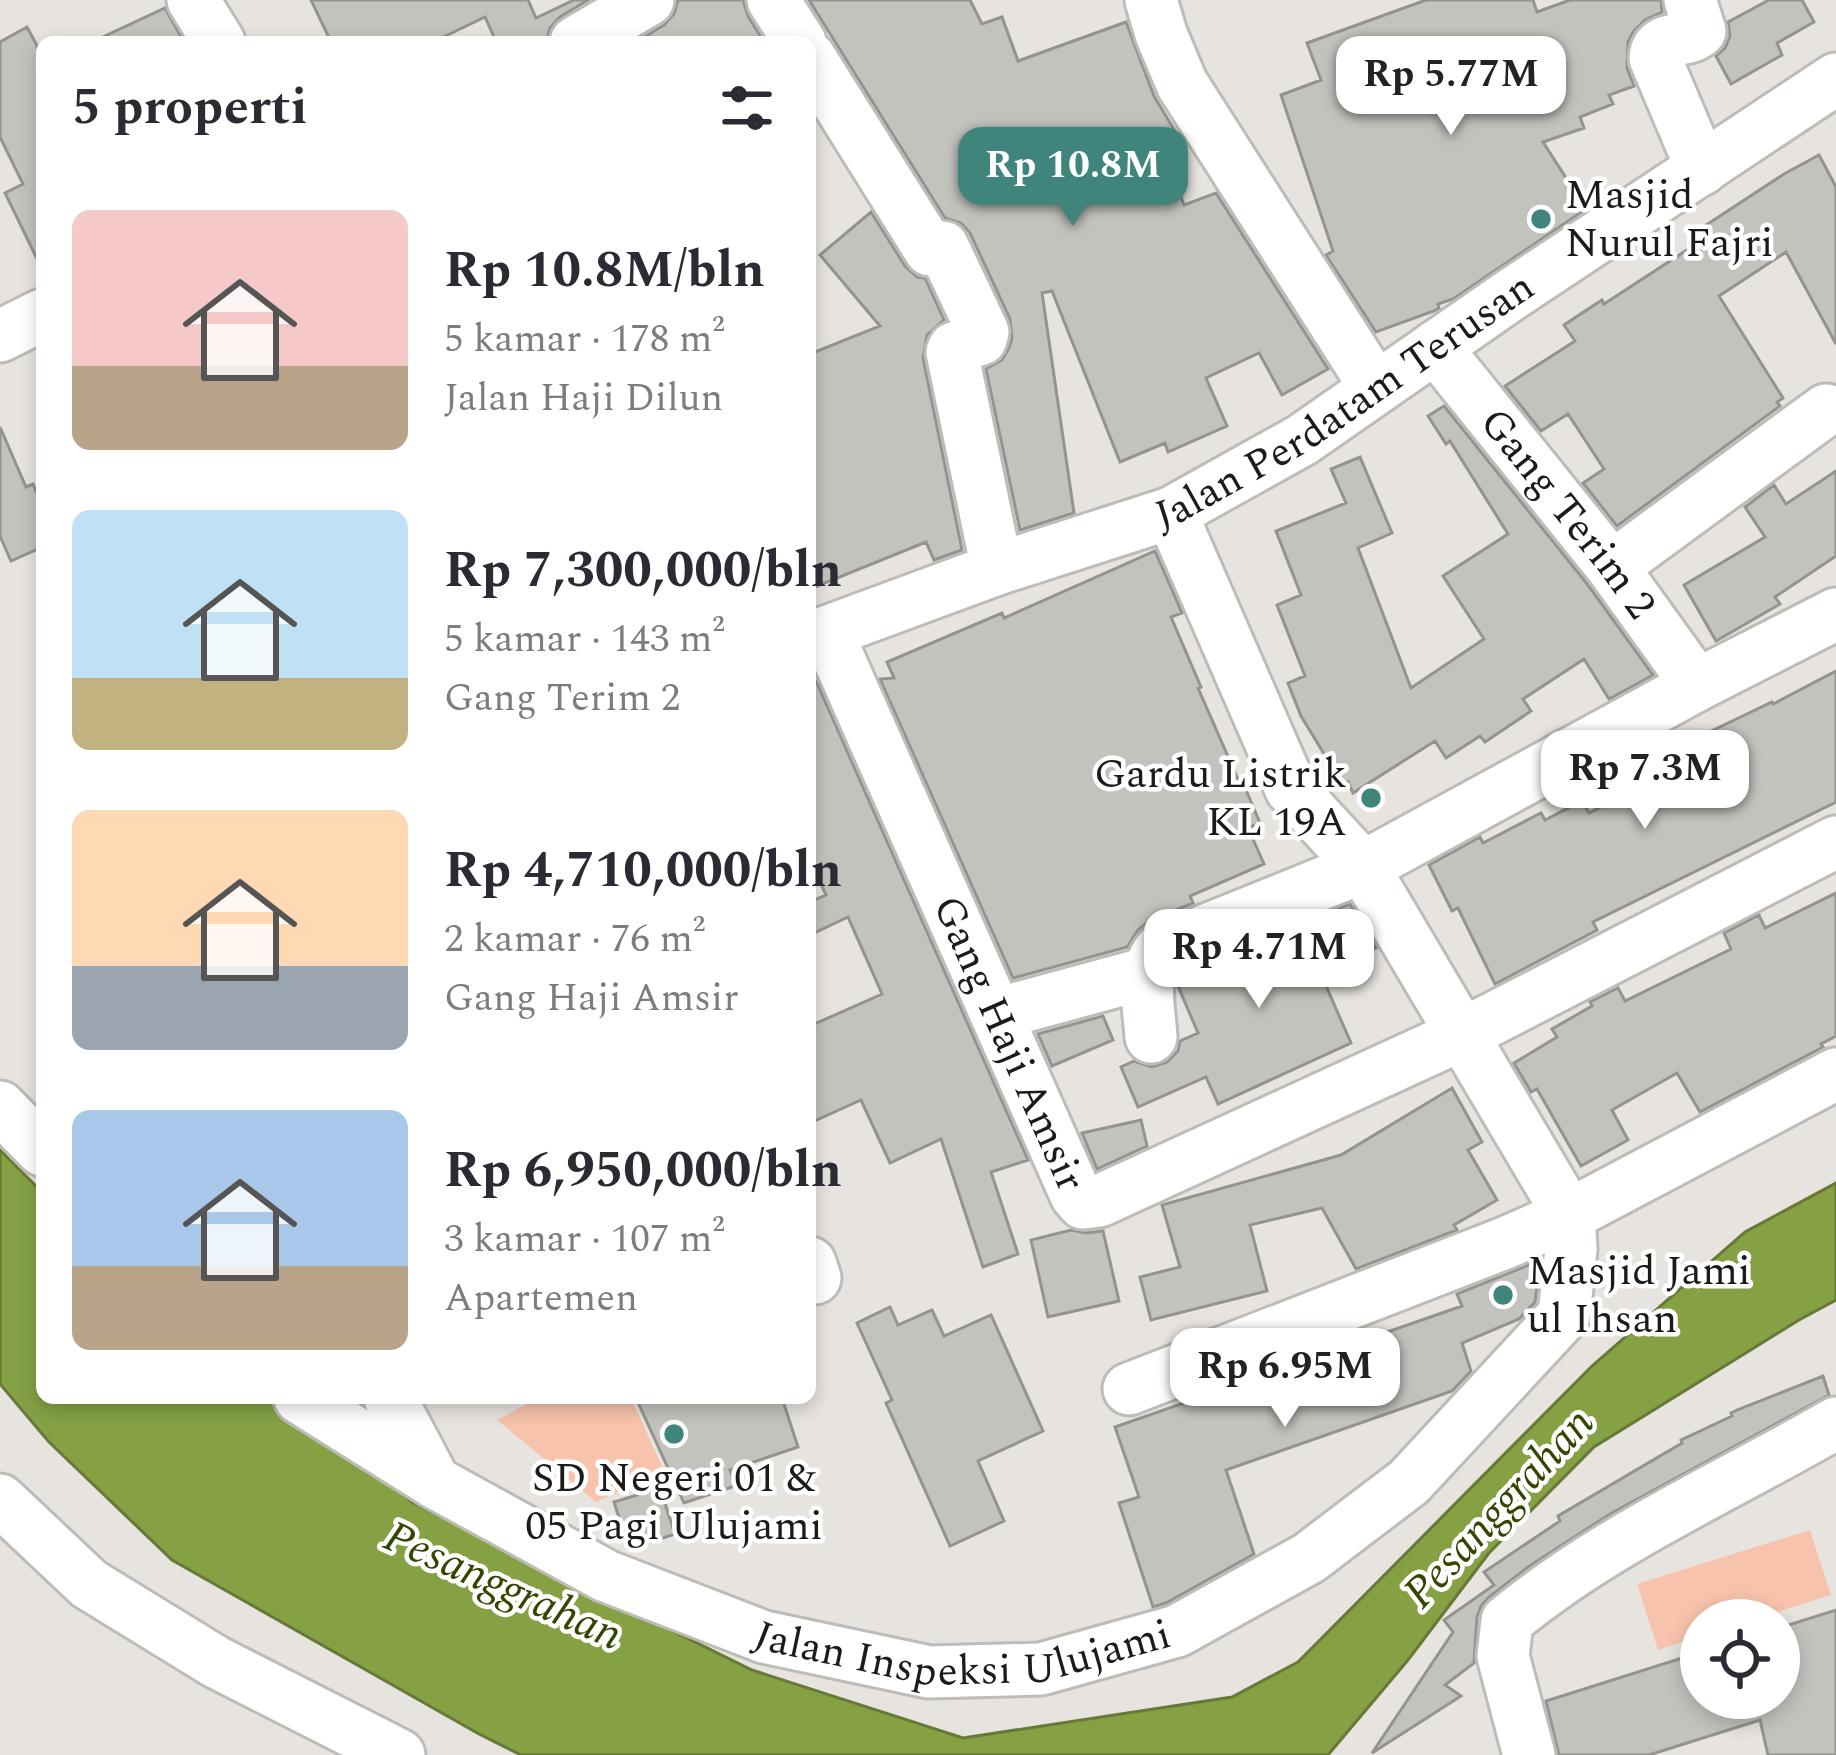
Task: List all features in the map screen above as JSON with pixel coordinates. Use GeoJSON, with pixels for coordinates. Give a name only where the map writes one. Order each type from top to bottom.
{"type":"FeatureCollection","features":[{"type":"Feature","properties":{"kind":"street"},"geometry":{"type":"LineString","coordinates":[[193,0],[215,36]]}},
{"type":"Feature","properties":{"kind":"street"},"geometry":{"type":"LineString","coordinates":[[587,36],[648,0]]}},
{"type":"Feature","properties":{"kind":"street"},"geometry":{"type":"LineString","coordinates":[[773,0],[796,36]]}},
{"type":"Feature","properties":{"kind":"street"},"geometry":{"type":"LineString","coordinates":[[1151,0],[1181,84],[1376,388]]}},
{"type":"Feature","properties":{"kind":"street"},"geometry":{"type":"LineString","coordinates":[[1690,0],[1700,32],[1660,43],[1655,58],[1702,169]]}},
{"type":"Feature","properties":{"kind":"street"},"geometry":{"type":"LineString","coordinates":[[816,68],[930,250],[943,248],[982,332],[981,339],[954,347],[952,352],[997,569]]}},
{"type":"Feature","properties":{"kind":"street","name":"Jalan Perdatam Terusan"},"geometry":{"type":"LineString","coordinates":[[819,635],[997,569],[1171,513],[1302,440],[1836,79]]}},
{"type":"Feature","properties":{"kind":"street"},"geometry":{"type":"LineString","coordinates":[[0,336],[36,318]]}},
{"type":"Feature","properties":{"kind":"street","name":"Gang Terim 2"},"geometry":{"type":"LineString","coordinates":[[1435,346],[1612,567],[1696,685]]}},
{"type":"Feature","properties":{"kind":"street"},"geometry":{"type":"LineString","coordinates":[[1612,567],[1826,410]]}},
{"type":"Feature","properties":{"kind":"street"},"geometry":{"type":"LineString","coordinates":[[1171,513],[1291,789],[1363,867],[1569,1215]]}},
{"type":"Feature","properties":{"kind":"street"},"geometry":{"type":"LineString","coordinates":[[1151,1037],[1147,973],[1162,949],[1363,867],[1836,614]]}},
{"type":"Feature","properties":{"kind":"street","name":"Gang Haji Amsir"},"geometry":{"type":"LineString","coordinates":[[819,635],[1083,1203],[1100,1201],[1463,1034]]}},
{"type":"Feature","properties":{"kind":"street"},"geometry":{"type":"LineString","coordinates":[[1463,1034],[1836,842]]}},
{"type":"Feature","properties":{"kind":"street"},"geometry":{"type":"LineString","coordinates":[[996,1014],[1147,973]]}},
{"type":"Feature","properties":{"kind":"street"},"geometry":{"type":"LineString","coordinates":[[1129,1389],[1569,1215],[1836,1074]]}},
{"type":"Feature","properties":{"kind":"street"},"geometry":{"type":"LineString","coordinates":[[0,1107],[36,1144]]}},
{"type":"Feature","properties":{"kind":"street","name":"Jalan Inspeksi Ulujami"},"geometry":{"type":"LineString","coordinates":[[310,1404],[434,1482],[606,1576],[764,1637],[929,1672],[1040,1669],[1177,1630],[1309,1558],[1409,1483],[1564,1315],[1569,1215]]}},
{"type":"Feature","properties":{"kind":"street"},"geometry":{"type":"LineString","coordinates":[[393,1404],[434,1482]]}},
{"type":"Feature","properties":{"kind":"street"},"geometry":{"type":"LineString","coordinates":[[1529,1755],[1503,1656],[1508,1621],[1544,1591],[1680,1508],[1836,1424]]}},
{"type":"Feature","properties":{"kind":"street"},"geometry":{"type":"LineString","coordinates":[[0,1500],[89,1584],[216,1662],[399,1755]]}},
{"type":"Feature","properties":{"kind":"shaded area"},"geometry":{"type":"Polygon","coordinates":[[[527,1404],[634,1404],[664,1471],[596,1502],[497,1420],[527,1404]]]}},
{"type":"Feature","properties":{"kind":"shaded area"},"geometry":{"type":"Polygon","coordinates":[[[1810,1530],[1831,1595],[1800,1605],[1800,1599],[1680,1599],[1680,1643],[1658,1650],[1637,1584],[1810,1530]]]}},
{"type":"Feature","properties":{"kind":"water","name":"Pesanggrahan"},"geometry":{"type":"Polygon","coordinates":[[[0,1150],[36,1186],[36,1404],[292,1404],[412,1502],[752,1670],[963,1738],[1232,1697],[1298,1662],[1592,1366],[1745,1232],[1836,1183],[1836,1300],[1594,1447],[1489,1553],[1328,1755],[521,1755],[172,1560],[49,1442],[0,1384],[0,1150]]]}},
{"type":"Feature","properties":{"kind":"building"},"geometry":{"type":"Polygon","coordinates":[[[311,0],[528,0],[536,18],[574,0],[588,0],[560,17],[548,36],[494,36],[485,17],[445,36],[328,36],[311,0]]]}},
{"type":"Feature","properties":{"kind":"building"},"geometry":{"type":"Polygon","coordinates":[[[678,0],[743,0],[760,36],[646,36],[674,14],[678,0]]]}},
{"type":"Feature","properties":{"kind":"building"},"geometry":{"type":"Polygon","coordinates":[[[809,0],[970,0],[982,24],[1002,17],[1018,61],[1126,22],[1154,96],[1182,143],[1164,149],[1184,205],[1216,193],[1328,369],[1282,395],[1259,353],[1206,378],[1227,426],[1168,452],[1165,443],[1120,462],[1052,291],[1042,293],[1074,513],[1020,530],[986,369],[1002,360],[1009,348],[1010,319],[970,233],[961,223],[945,218],[809,0]]]}},
{"type":"Feature","properties":{"kind":"building"},"geometry":{"type":"Polygon","coordinates":[[[1426,0],[1533,0],[1537,12],[1570,0],[1661,0],[1662,12],[1645,20],[1628,42],[1627,68],[1634,86],[1609,95],[1613,104],[1580,117],[1584,128],[1543,142],[1586,209],[1434,311],[1376,332],[1326,255],[1333,251],[1281,95],[1321,80],[1307,43],[1426,0]]]}},
{"type":"Feature","properties":{"kind":"building"},"geometry":{"type":"Polygon","coordinates":[[[1769,0],[1802,0],[1814,22],[1777,43],[1782,55],[1731,84],[1716,56],[1730,36],[1728,22],[1769,0]]]}},
{"type":"Feature","properties":{"kind":"building"},"geometry":{"type":"Polygon","coordinates":[[[165,8],[181,36],[105,36],[165,8]]]}},
{"type":"Feature","properties":{"kind":"building"},"geometry":{"type":"Polygon","coordinates":[[[27,27],[36,44],[36,257],[5,193],[23,184],[0,137],[0,42],[27,27]]]}},
{"type":"Feature","properties":{"kind":"building"},"geometry":{"type":"Polygon","coordinates":[[[1819,155],[1836,187],[1836,344],[1786,252],[1719,296],[1783,398],[1777,402],[1780,406],[1617,526],[1583,483],[1604,469],[1568,414],[1541,431],[1505,386],[1575,341],[1564,325],[1696,244],[1691,235],[1819,155]]]}},
{"type":"Feature","properties":{"kind":"building"},"geometry":{"type":"Polygon","coordinates":[[[871,212],[905,266],[925,278],[944,320],[927,335],[923,358],[962,550],[934,560],[926,542],[816,587],[816,352],[880,326],[820,255],[871,212]]]}},
{"type":"Feature","properties":{"kind":"building"},"geometry":{"type":"Polygon","coordinates":[[[1444,406],[1588,585],[1653,675],[1609,699],[1584,659],[1523,699],[1531,711],[1485,742],[1480,736],[1446,758],[1435,741],[1353,793],[1348,782],[1343,785],[1301,716],[1288,683],[1305,676],[1277,605],[1301,595],[1276,531],[1346,503],[1331,469],[1360,457],[1392,533],[1358,548],[1411,688],[1484,639],[1443,576],[1508,534],[1450,441],[1446,444],[1428,416],[1444,406]]]}},
{"type":"Feature","properties":{"kind":"building"},"geometry":{"type":"Polygon","coordinates":[[[0,427],[26,487],[33,484],[36,491],[36,550],[11,561],[0,536],[0,427]]]}},
{"type":"Feature","properties":{"kind":"building"},"geometry":{"type":"Polygon","coordinates":[[[1836,471],[1836,556],[1775,597],[1780,604],[1716,641],[1684,585],[1765,537],[1745,507],[1774,485],[1786,504],[1836,471]]]}},
{"type":"Feature","properties":{"kind":"building"},"geometry":{"type":"Polygon","coordinates":[[[1155,551],[1182,613],[1171,617],[1198,688],[1260,823],[1248,828],[1264,864],[1190,896],[1193,903],[1150,921],[1127,947],[1013,978],[880,679],[894,678],[887,662],[1002,613],[1004,618],[1155,551]]]}},
{"type":"Feature","properties":{"kind":"building"},"geometry":{"type":"Polygon","coordinates":[[[1836,671],[1836,802],[1593,922],[1597,930],[1495,984],[1458,908],[1452,911],[1429,865],[1480,837],[1483,843],[1541,813],[1545,820],[1582,801],[1589,813],[1644,785],[1638,772],[1682,749],[1680,746],[1836,671]]]}},
{"type":"Feature","properties":{"kind":"building"},"geometry":{"type":"Polygon","coordinates":[[[816,681],[1028,1160],[991,1172],[1018,1254],[983,1267],[941,1139],[890,1163],[861,1100],[816,1120],[816,1023],[882,994],[848,917],[816,932],[816,899],[826,895],[816,874],[816,681]]]}},
{"type":"Feature","properties":{"kind":"building"},"geometry":{"type":"Polygon","coordinates":[[[1836,893],[1836,1036],[1700,1112],[1677,1073],[1612,1110],[1628,1140],[1581,1166],[1537,1089],[1531,1092],[1514,1063],[1557,1037],[1552,1029],[1592,1006],[1590,1002],[1618,988],[1625,1001],[1731,949],[1724,933],[1759,915],[1765,928],[1836,893]]]}},
{"type":"Feature","properties":{"kind":"building"},"geometry":{"type":"Polygon","coordinates":[[[1350,904],[1376,948],[1320,972],[1351,1043],[1218,1104],[1206,1077],[1138,1107],[1121,1067],[1134,1061],[1152,1067],[1167,1062],[1180,1041],[1198,1033],[1178,986],[1181,973],[1350,904]]]}},
{"type":"Feature","properties":{"kind":"building"},"geometry":{"type":"Polygon","coordinates":[[[1103,1016],[1113,1040],[1052,1066],[1038,1034],[1103,1016]]]}},
{"type":"Feature","properties":{"kind":"building"},"geometry":{"type":"Polygon","coordinates":[[[1452,1088],[1482,1142],[1468,1150],[1497,1200],[1454,1225],[1457,1230],[1356,1269],[1322,1208],[1250,1225],[1267,1291],[1151,1320],[1140,1277],[1180,1267],[1162,1205],[1341,1155],[1452,1088]]]}},
{"type":"Feature","properties":{"kind":"building"},"geometry":{"type":"Polygon","coordinates":[[[1141,1120],[1147,1146],[1097,1169],[1082,1133],[1141,1120]]]}},
{"type":"Feature","properties":{"kind":"building"},"geometry":{"type":"Polygon","coordinates":[[[1071,1230],[1103,1231],[1119,1301],[1048,1317],[1031,1240],[1071,1230]]]}},
{"type":"Feature","properties":{"kind":"building"},"geometry":{"type":"Polygon","coordinates":[[[1536,1262],[1535,1302],[1519,1319],[1462,1343],[1471,1371],[1452,1391],[1226,1470],[1254,1554],[1153,1607],[1119,1503],[1139,1497],[1115,1427],[1462,1306],[1457,1294],[1536,1262]]]}},
{"type":"Feature","properties":{"kind":"building"},"geometry":{"type":"Polygon","coordinates":[[[890,1307],[898,1325],[932,1310],[944,1336],[991,1315],[1043,1431],[978,1461],[1004,1521],[950,1546],[886,1403],[892,1400],[857,1323],[890,1307]]]}},
{"type":"Feature","properties":{"kind":"building"},"geometry":{"type":"Polygon","coordinates":[[[1823,1376],[1829,1395],[1610,1514],[1489,1597],[1477,1617],[1474,1663],[1445,1685],[1461,1696],[1372,1753],[1453,1632],[1444,1620],[1494,1585],[1484,1572],[1560,1521],[1558,1516],[1681,1440],[1737,1410],[1823,1376]]]}},
{"type":"Feature","properties":{"kind":"building"},"geometry":{"type":"Polygon","coordinates":[[[639,1404],[784,1404],[798,1447],[730,1470],[735,1486],[684,1503],[639,1404]]]}},
{"type":"Feature","properties":{"kind":"building"},"geometry":{"type":"Polygon","coordinates":[[[660,1488],[675,1534],[629,1549],[614,1502],[660,1488]]]}},
{"type":"Feature","properties":{"kind":"building"},"geometry":{"type":"Polygon","coordinates":[[[1836,1610],[1836,1755],[1768,1755],[1760,1720],[1649,1755],[1559,1755],[1546,1701],[1680,1659],[1680,1719],[1800,1719],[1800,1621],[1836,1610]]]}},
{"type":"Feature","properties":{"kind":"place","name":"Masjid Nurul Fajri"},"geometry":{"type":"Point","coordinates":[1541,219]}},
{"type":"Feature","properties":{"kind":"place","name":"Gardu Listrik KL 19A"},"geometry":{"type":"Point","coordinates":[1371,798]}},
{"type":"Feature","properties":{"kind":"place","name":"Masjid Jami ul Ihsan"},"geometry":{"type":"Point","coordinates":[1503,1295]}},
{"type":"Feature","properties":{"kind":"place","name":"SD Negeri 01 & 05 Pagi Ulujami"},"geometry":{"type":"Point","coordinates":[674,1434]}}]}
